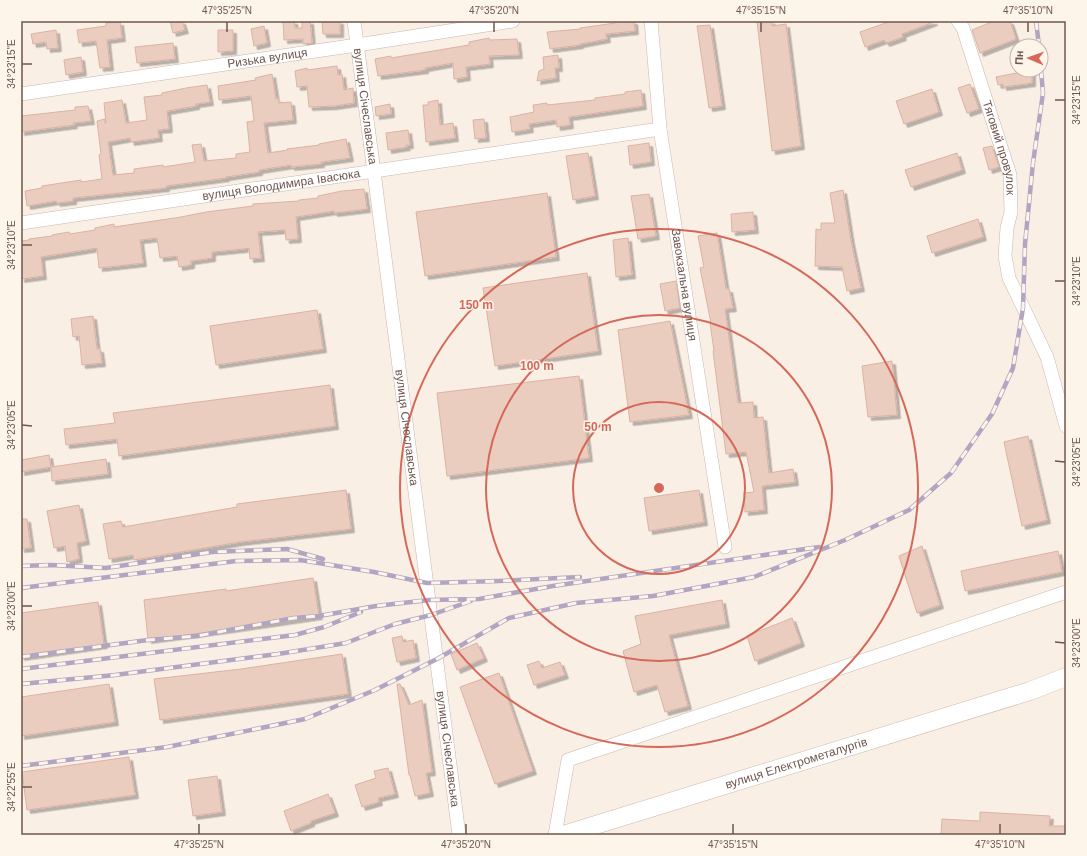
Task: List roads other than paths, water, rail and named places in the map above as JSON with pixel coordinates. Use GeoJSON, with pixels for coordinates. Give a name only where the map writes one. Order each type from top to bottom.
{"type":"FeatureCollection","features":[{"type":"Feature","properties":{"kind":"main road"},"geometry":{"type":"LineString","coordinates":[[1030,691],[1066,677]]}},
{"type":"Feature","properties":{"kind":"main road"},"geometry":{"type":"LineString","coordinates":[[1030,691],[1066,682]]}},
{"type":"Feature","properties":{"kind":"main road","name":"вулиця Електрометалургів"},"geometry":{"type":"LineString","coordinates":[[563,835],[1030,691]]}},
{"type":"Feature","properties":{"kind":"street","name":"вулиця Січеславська"},"geometry":{"type":"LineString","coordinates":[[354,21],[460,835]]}},
{"type":"Feature","properties":{"kind":"street","name":"Ризька вулиця"},"geometry":{"type":"LineString","coordinates":[[21,94],[513,21]]}},
{"type":"Feature","properties":{"kind":"street","name":"Завокзальна вулиця"},"geometry":{"type":"LineString","coordinates":[[651,21],[660,129],[725,547]]}},
{"type":"Feature","properties":{"kind":"street","name":"Тяговий провулок"},"geometry":{"type":"LineString","coordinates":[[958,21],[963,28],[1010,175],[1011,212],[1007,228],[1005,256],[1009,278],[1047,357],[1066,426]]}},
{"type":"Feature","properties":{"kind":"street","name":"вулиця Володимира Івасюка"},"geometry":{"type":"LineString","coordinates":[[21,223],[660,129]]}},
{"type":"Feature","properties":{"kind":"street"},"geometry":{"type":"LineString","coordinates":[[555,835],[568,760],[1066,592]]}},
{"type":"Feature","properties":{"kind":"railway"},"geometry":{"type":"LineString","coordinates":[[1036,21],[1038,38]]}},
{"type":"Feature","properties":{"kind":"railway"},"geometry":{"type":"LineString","coordinates":[[21,766],[167,747],[305,719],[375,690],[437,659],[509,618],[576,603],[653,596],[754,577],[845,540],[909,510],[951,473],[992,414],[1013,368],[1023,308],[1025,244],[1033,163],[1043,93],[1042,78]]}},
{"type":"Feature","properties":{"kind":"railway"},"geometry":{"type":"LineString","coordinates":[[21,657],[148,640],[197,636],[294,618],[319,616],[376,606],[429,600],[479,599],[553,586],[819,547]]}},
{"type":"Feature","properties":{"kind":"railway"},"geometry":{"type":"LineString","coordinates":[[21,566],[51,565],[106,568],[212,552],[287,549],[323,559]]}},
{"type":"Feature","properties":{"kind":"railway"},"geometry":{"type":"LineString","coordinates":[[21,588],[236,561],[300,560],[374,572],[427,583],[580,577]]}},
{"type":"Feature","properties":{"kind":"railway"},"geometry":{"type":"LineString","coordinates":[[21,684],[115,675],[278,654],[346,643],[395,624],[431,615],[471,601]]}},
{"type":"Feature","properties":{"kind":"railway"},"geometry":{"type":"LineString","coordinates":[[21,669],[295,635],[324,627],[361,612]]}}]}
